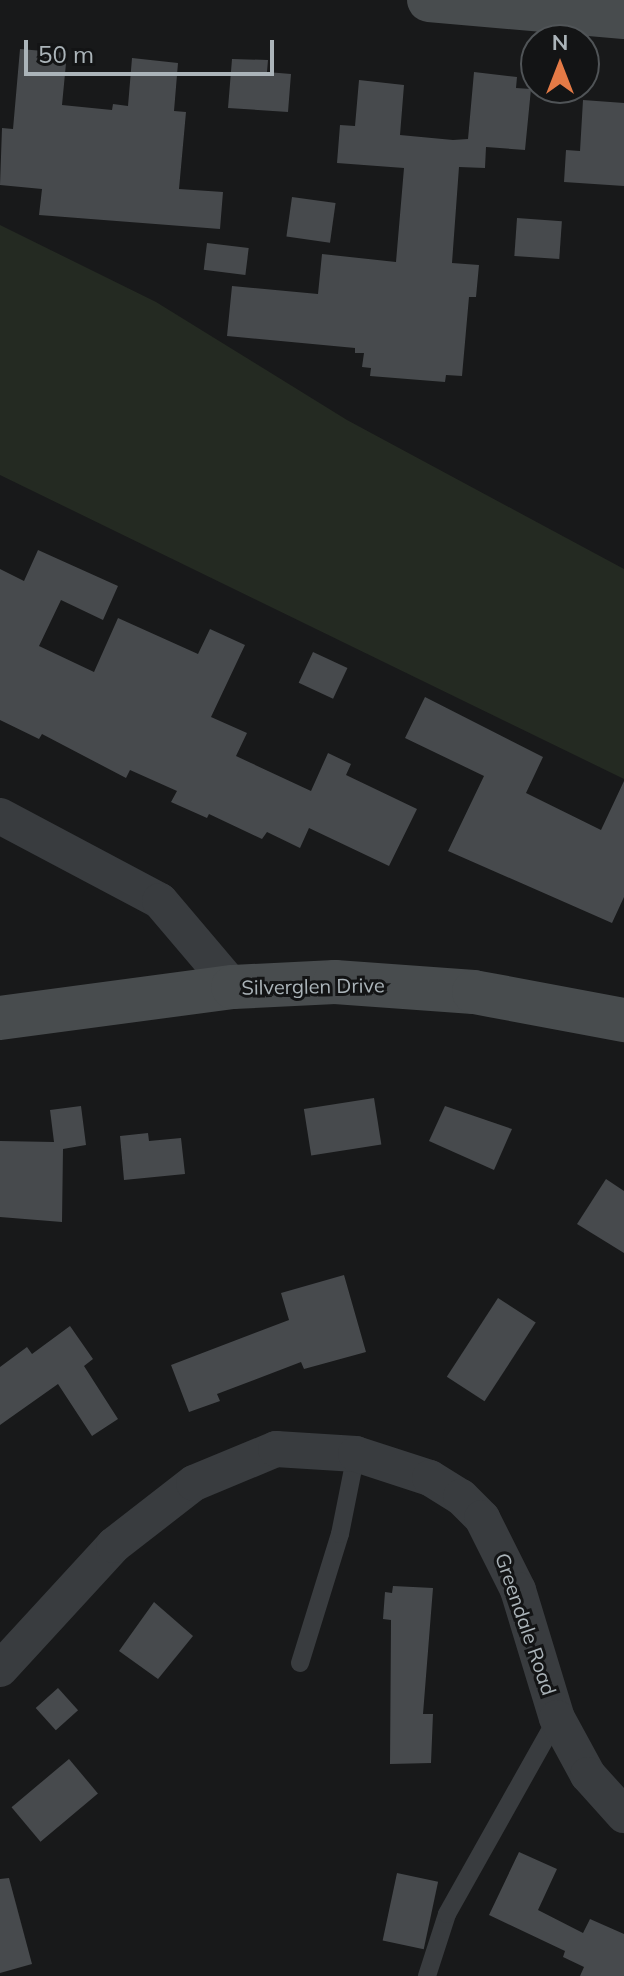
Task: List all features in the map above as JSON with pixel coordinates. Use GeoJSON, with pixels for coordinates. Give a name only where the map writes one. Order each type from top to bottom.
{"type":"FeatureCollection","features":[{"type":"Feature","properties":{"kind":"street"},"geometry":{"type":"LineString","coordinates":[[429,0],[624,17]]}},
{"type":"Feature","properties":{"kind":"street"},"geometry":{"type":"LineString","coordinates":[[0,816],[160,901],[233,987]]}},
{"type":"Feature","properties":{"kind":"street","name":"Silverglen Drive"},"geometry":{"type":"LineString","coordinates":[[0,1018],[233,987],[395,984],[556,1004],[624,1020]]}},
{"type":"Feature","properties":{"kind":"street","name":"Greendale Road"},"geometry":{"type":"LineString","coordinates":[[0,1669],[114,1545],[194,1483],[276,1449],[356,1454],[430,1478],[461,1497],[482,1518],[518,1590],[557,1718],[588,1775],[624,1815]]}},
{"type":"Feature","properties":{"kind":"lane"},"geometry":{"type":"LineString","coordinates":[[300,1663],[340,1534],[356,1454]]}},
{"type":"Feature","properties":{"kind":"lane"},"geometry":{"type":"LineString","coordinates":[[427,1976],[447,1914],[557,1718]]}},
{"type":"Feature","properties":{"kind":"shaded area"},"geometry":{"type":"Polygon","coordinates":[[[0,225],[156,302],[347,420],[624,569],[624,779],[0,475],[0,225]]]}},
{"type":"Feature","properties":{"kind":"building"},"geometry":{"type":"Polygon","coordinates":[[[20,49],[67,53],[62,105],[112,110],[113,104],[128,106],[132,58],[178,63],[174,111],[186,112],[179,189],[223,192],[220,229],[39,215],[42,189],[0,185],[2,128],[13,129],[20,49]]]}},
{"type":"Feature","properties":{"kind":"building"},"geometry":{"type":"Polygon","coordinates":[[[232,59],[268,60],[267,72],[291,74],[288,112],[228,108],[232,59]]]}},
{"type":"Feature","properties":{"kind":"building"},"geometry":{"type":"Polygon","coordinates":[[[474,72],[517,77],[520,104],[530,104],[525,150],[486,147],[485,168],[459,167],[452,263],[479,265],[476,297],[469,297],[462,376],[446,375],[445,382],[370,376],[371,368],[362,367],[364,353],[355,353],[355,348],[227,336],[232,286],[318,294],[322,254],[396,262],[404,168],[337,163],[340,125],[355,126],[359,80],[404,85],[400,135],[468,139],[474,72]]]}},
{"type":"Feature","properties":{"kind":"building"},"geometry":{"type":"Polygon","coordinates":[[[624,103],[624,186],[564,182],[566,150],[580,151],[583,104],[624,103]]]}},
{"type":"Feature","properties":{"kind":"building"},"geometry":{"type":"Polygon","coordinates":[[[292,197],[336,203],[330,243],[286,237],[292,197]]]}},
{"type":"Feature","properties":{"kind":"building"},"geometry":{"type":"Polygon","coordinates":[[[517,218],[562,221],[559,259],[514,256],[517,218]]]}},
{"type":"Feature","properties":{"kind":"building"},"geometry":{"type":"Polygon","coordinates":[[[207,243],[249,248],[245,275],[204,270],[207,243]]]}},
{"type":"Feature","properties":{"kind":"building"},"geometry":{"type":"Polygon","coordinates":[[[38,550],[118,586],[103,620],[61,600],[39,646],[94,672],[118,618],[198,654],[210,629],[245,645],[211,717],[247,733],[236,756],[311,791],[328,753],[351,764],[346,775],[417,809],[389,866],[309,828],[300,848],[267,832],[262,839],[209,814],[207,818],[171,802],[177,791],[130,770],[126,778],[42,734],[39,739],[0,720],[0,569],[24,581],[38,550]]]}},
{"type":"Feature","properties":{"kind":"building"},"geometry":{"type":"Polygon","coordinates":[[[313,652],[347,668],[333,699],[299,683],[313,652]]]}},
{"type":"Feature","properties":{"kind":"building"},"geometry":{"type":"Polygon","coordinates":[[[425,697],[543,757],[526,793],[601,830],[624,781],[624,897],[612,923],[448,851],[484,776],[405,738],[425,697]]]}},
{"type":"Feature","properties":{"kind":"building"},"geometry":{"type":"Polygon","coordinates":[[[374,1098],[381,1144],[311,1156],[304,1109],[374,1098]]]}},
{"type":"Feature","properties":{"kind":"building"},"geometry":{"type":"Polygon","coordinates":[[[81,1106],[86,1145],[63,1149],[62,1222],[0,1217],[0,1141],[54,1142],[50,1110],[81,1106]]]}},
{"type":"Feature","properties":{"kind":"building"},"geometry":{"type":"Polygon","coordinates":[[[445,1106],[512,1129],[494,1170],[429,1141],[445,1106]]]}},
{"type":"Feature","properties":{"kind":"building"},"geometry":{"type":"Polygon","coordinates":[[[148,1133],[149,1141],[181,1138],[185,1174],[124,1180],[120,1136],[148,1133]]]}},
{"type":"Feature","properties":{"kind":"building"},"geometry":{"type":"Polygon","coordinates":[[[606,1179],[624,1191],[624,1253],[577,1224],[606,1179]]]}},
{"type":"Feature","properties":{"kind":"building"},"geometry":{"type":"Polygon","coordinates":[[[344,1275],[366,1352],[304,1369],[301,1362],[217,1394],[220,1401],[189,1412],[171,1365],[289,1320],[281,1293],[344,1275]]]}},
{"type":"Feature","properties":{"kind":"building"},"geometry":{"type":"Polygon","coordinates":[[[498,1298],[536,1323],[485,1401],[447,1377],[498,1298]]]}},
{"type":"Feature","properties":{"kind":"building"},"geometry":{"type":"Polygon","coordinates":[[[70,1326],[93,1359],[84,1366],[118,1419],[92,1436],[58,1384],[0,1425],[0,1367],[27,1347],[32,1354],[70,1326]]]}},
{"type":"Feature","properties":{"kind":"building"},"geometry":{"type":"Polygon","coordinates":[[[393,1586],[433,1588],[423,1714],[433,1714],[431,1763],[390,1764],[391,1620],[383,1619],[385,1592],[392,1593],[393,1586]]]}},
{"type":"Feature","properties":{"kind":"building"},"geometry":{"type":"Polygon","coordinates":[[[154,1602],[193,1636],[158,1679],[119,1651],[154,1602]]]}},
{"type":"Feature","properties":{"kind":"building"},"geometry":{"type":"Polygon","coordinates":[[[58,1688],[78,1710],[56,1730],[36,1708],[58,1688]]]}},
{"type":"Feature","properties":{"kind":"building"},"geometry":{"type":"Polygon","coordinates":[[[69,1759],[98,1793],[40,1842],[12,1807],[69,1759]]]}},
{"type":"Feature","properties":{"kind":"building"},"geometry":{"type":"Polygon","coordinates":[[[519,1852],[557,1869],[538,1910],[583,1933],[590,1919],[624,1934],[624,1976],[580,1976],[584,1967],[563,1957],[565,1951],[489,1915],[519,1852]]]}},
{"type":"Feature","properties":{"kind":"building"},"geometry":{"type":"Polygon","coordinates":[[[397,1873],[438,1882],[424,1949],[383,1940],[397,1873]]]}},
{"type":"Feature","properties":{"kind":"building"},"geometry":{"type":"Polygon","coordinates":[[[9,1878],[32,1964],[0,1973],[0,1879],[9,1878]]]}}]}
